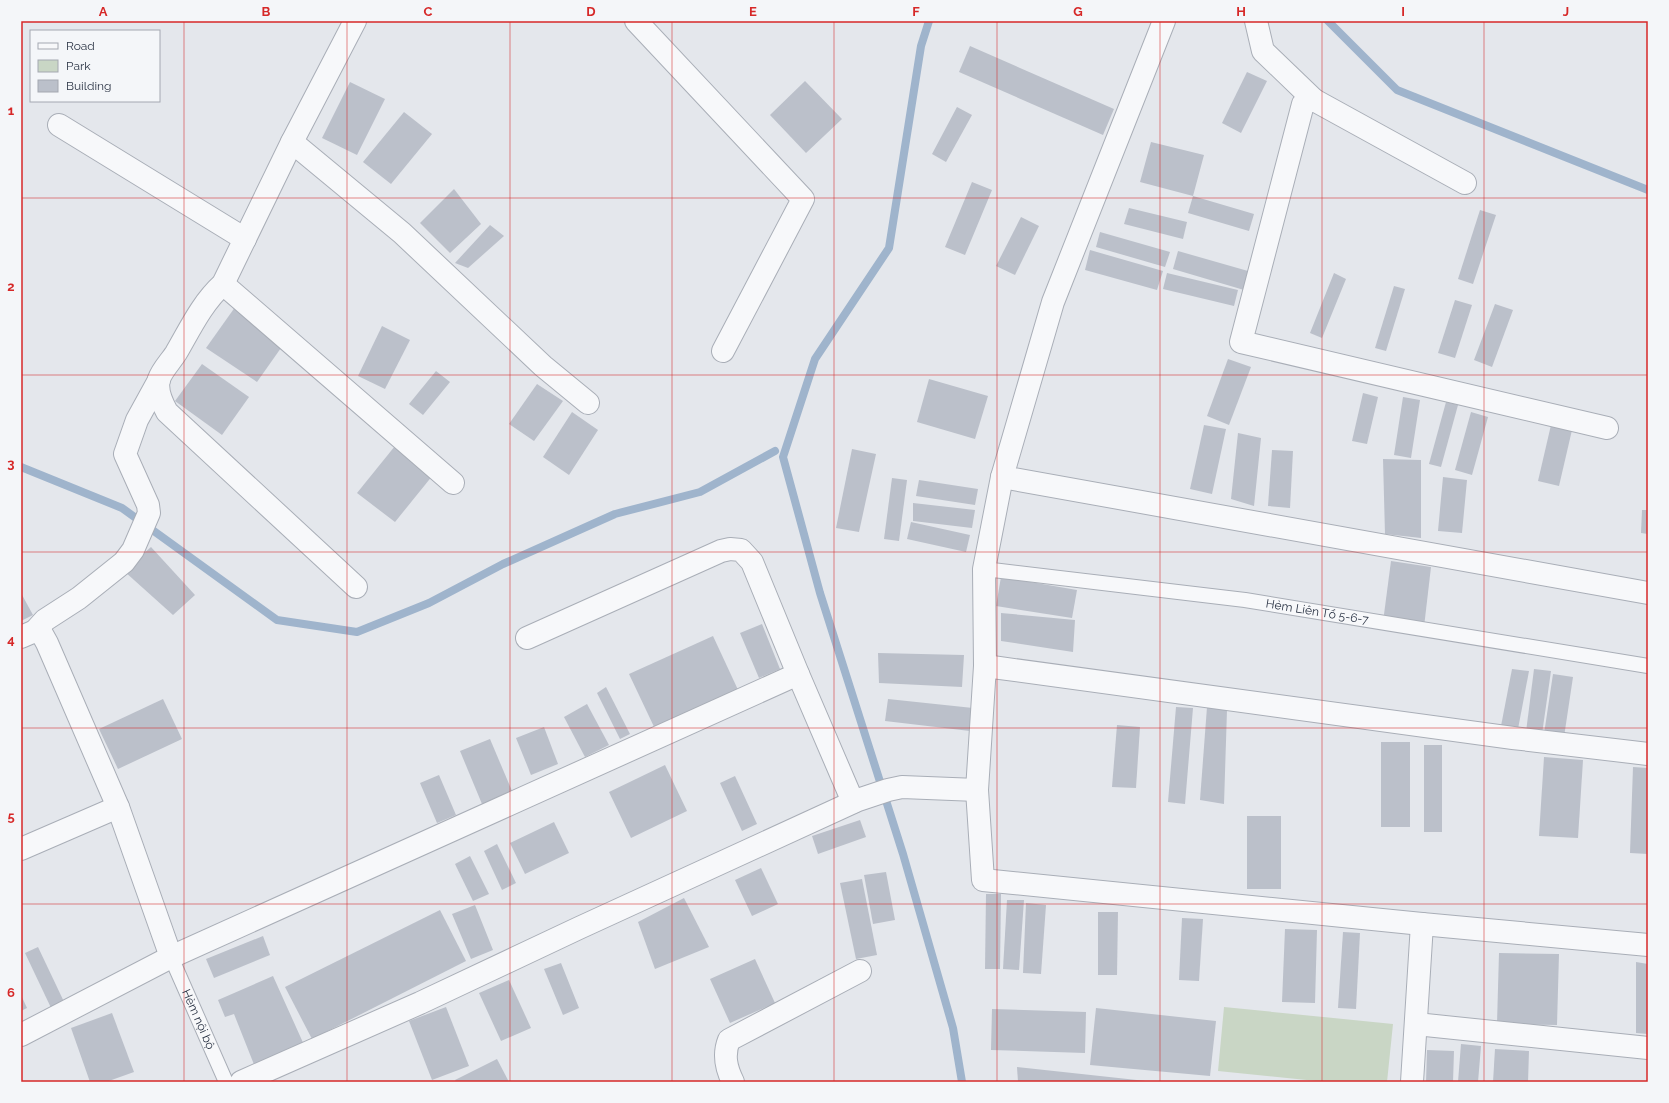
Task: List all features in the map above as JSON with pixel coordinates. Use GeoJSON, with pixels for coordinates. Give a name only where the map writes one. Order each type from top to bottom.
{"type":"FeatureCollection","features":[{"type":"Feature","properties":{"kind":"street"},"geometry":{"type":"LineString","coordinates":[[28,634],[51,616],[79,598],[115,570],[124,562],[133,550],[149,513],[148,505],[125,454],[137,420],[193,322],[222,284],[292,142],[355,21]]}},
{"type":"Feature","properties":{"kind":"street"},"geometry":{"type":"LineString","coordinates":[[636,21],[802,199],[723,351]]}},
{"type":"Feature","properties":{"kind":"street"},"geometry":{"type":"LineString","coordinates":[[1164,21],[1053,302],[1002,477],[984,570],[985,666],[977,790],[983,880],[1648,945]]}},
{"type":"Feature","properties":{"kind":"street"},"geometry":{"type":"LineString","coordinates":[[1256,21],[1263,52],[1314,100],[1465,183]]}},
{"type":"Feature","properties":{"kind":"street"},"geometry":{"type":"LineString","coordinates":[[1314,100],[1309,99],[1303,104],[1241,342],[1607,428]]}},
{"type":"Feature","properties":{"kind":"street"},"geometry":{"type":"LineString","coordinates":[[60,125],[245,238]]}},
{"type":"Feature","properties":{"kind":"street"},"geometry":{"type":"LineString","coordinates":[[292,142],[402,233],[543,366],[588,403]]}},
{"type":"Feature","properties":{"kind":"street"},"geometry":{"type":"LineString","coordinates":[[222,284],[453,483]]}},
{"type":"Feature","properties":{"kind":"street"},"geometry":{"type":"LineString","coordinates":[[159,380],[162,403],[167,412],[356,587]]}},
{"type":"Feature","properties":{"kind":"street"},"geometry":{"type":"LineString","coordinates":[[1002,477],[1648,593]]}},
{"type":"Feature","properties":{"kind":"street"},"geometry":{"type":"LineString","coordinates":[[527,638],[721,551],[730,549],[741,550],[752,562],[798,674],[856,801]]}},
{"type":"Feature","properties":{"kind":"street"},"geometry":{"type":"LineString","coordinates":[[28,634],[42,634],[47,643],[118,807],[171,957]]}},
{"type":"Feature","properties":{"kind":"street"},"geometry":{"type":"LineString","coordinates":[[985,666],[1506,737],[1648,754]]}},
{"type":"Feature","properties":{"kind":"street"},"geometry":{"type":"LineString","coordinates":[[21,1034],[171,957],[798,674]]}},
{"type":"Feature","properties":{"kind":"street"},"geometry":{"type":"LineString","coordinates":[[242,1082],[420,1003],[579,928],[856,801],[888,790],[902,787],[977,790]]}},
{"type":"Feature","properties":{"kind":"street"},"geometry":{"type":"LineString","coordinates":[[21,849],[118,807]]}},
{"type":"Feature","properties":{"kind":"street"},"geometry":{"type":"LineString","coordinates":[[1412,1082],[1422,924]]}},
{"type":"Feature","properties":{"kind":"street"},"geometry":{"type":"LineString","coordinates":[[733,1082],[727,1069],[726,1060],[726,1049],[729,1040],[860,971]]}},
{"type":"Feature","properties":{"kind":"street"},"geometry":{"type":"LineString","coordinates":[[1416,1024],[1648,1048]]}},
{"type":"Feature","properties":{"kind":"lane","name":"Hẻm Liên Tổ 5-6-7"},"geometry":{"type":"LineString","coordinates":[[984,570],[1245,600],[1648,666]]}},
{"type":"Feature","properties":{"kind":"lane","name":"Hẻm nội bộ"},"geometry":{"type":"LineString","coordinates":[[171,957],[226,1082]]}},
{"type":"Feature","properties":{"kind":"green space"},"geometry":{"type":"Polygon","coordinates":[[[1224,1007],[1393,1024],[1387,1082],[1326,1082],[1218,1071],[1224,1007]]]}},
{"type":"Feature","properties":{"kind":"building"},"geometry":{"type":"Polygon","coordinates":[[[970,46],[1114,109],[1103,135],[959,72],[970,46]]]}},
{"type":"Feature","properties":{"kind":"building"},"geometry":{"type":"Polygon","coordinates":[[[1247,72],[1267,81],[1241,133],[1222,123],[1247,72]]]}},
{"type":"Feature","properties":{"kind":"building"},"geometry":{"type":"Polygon","coordinates":[[[805,81],[842,119],[806,153],[770,115],[805,81]]]}},
{"type":"Feature","properties":{"kind":"building"},"geometry":{"type":"Polygon","coordinates":[[[350,82],[385,99],[357,155],[322,138],[350,82]]]}},
{"type":"Feature","properties":{"kind":"building"},"geometry":{"type":"Polygon","coordinates":[[[957,107],[972,115],[946,162],[932,154],[957,107]]]}},
{"type":"Feature","properties":{"kind":"building"},"geometry":{"type":"Polygon","coordinates":[[[404,112],[432,134],[391,184],[363,162],[404,112]]]}},
{"type":"Feature","properties":{"kind":"building"},"geometry":{"type":"Polygon","coordinates":[[[1151,142],[1204,155],[1193,196],[1140,182],[1151,142]]]}},
{"type":"Feature","properties":{"kind":"building"},"geometry":{"type":"Polygon","coordinates":[[[972,182],[992,190],[965,255],[945,247],[972,182]]]}},
{"type":"Feature","properties":{"kind":"building"},"geometry":{"type":"Polygon","coordinates":[[[454,189],[481,224],[450,253],[420,223],[454,189]]]}},
{"type":"Feature","properties":{"kind":"building"},"geometry":{"type":"Polygon","coordinates":[[[1193,196],[1254,214],[1249,231],[1188,213],[1193,196]]]}},
{"type":"Feature","properties":{"kind":"building"},"geometry":{"type":"Polygon","coordinates":[[[1129,208],[1187,222],[1183,239],[1124,224],[1129,208]]]}},
{"type":"Feature","properties":{"kind":"building"},"geometry":{"type":"Polygon","coordinates":[[[1480,210],[1496,215],[1473,284],[1458,279],[1480,210]]]}},
{"type":"Feature","properties":{"kind":"building"},"geometry":{"type":"Polygon","coordinates":[[[1021,217],[1039,226],[1015,275],[996,266],[1021,217]]]}},
{"type":"Feature","properties":{"kind":"building"},"geometry":{"type":"Polygon","coordinates":[[[490,225],[504,236],[468,268],[455,263],[490,225]]]}},
{"type":"Feature","properties":{"kind":"building"},"geometry":{"type":"Polygon","coordinates":[[[1100,232],[1170,252],[1165,267],[1096,247],[1100,232]]]}},
{"type":"Feature","properties":{"kind":"building"},"geometry":{"type":"Polygon","coordinates":[[[1090,250],[1163,271],[1157,290],[1085,270],[1090,250]]]}},
{"type":"Feature","properties":{"kind":"building"},"geometry":{"type":"Polygon","coordinates":[[[1178,251],[1248,271],[1244,290],[1173,269],[1178,251]]]}},
{"type":"Feature","properties":{"kind":"building"},"geometry":{"type":"Polygon","coordinates":[[[1167,273],[1238,290],[1234,306],[1163,289],[1167,273]]]}},
{"type":"Feature","properties":{"kind":"building"},"geometry":{"type":"Polygon","coordinates":[[[1334,273],[1346,279],[1322,338],[1310,333],[1334,273]]]}},
{"type":"Feature","properties":{"kind":"building"},"geometry":{"type":"Polygon","coordinates":[[[1394,286],[1405,289],[1386,351],[1375,348],[1394,286]]]}},
{"type":"Feature","properties":{"kind":"building"},"geometry":{"type":"Polygon","coordinates":[[[1455,300],[1472,305],[1455,358],[1438,353],[1455,300]]]}},
{"type":"Feature","properties":{"kind":"building"},"geometry":{"type":"Polygon","coordinates":[[[238,303],[288,338],[257,382],[206,348],[238,303]]]}},
{"type":"Feature","properties":{"kind":"building"},"geometry":{"type":"Polygon","coordinates":[[[1495,304],[1513,310],[1492,367],[1474,360],[1495,304]]]}},
{"type":"Feature","properties":{"kind":"building"},"geometry":{"type":"Polygon","coordinates":[[[382,326],[410,340],[385,389],[358,376],[382,326]]]}},
{"type":"Feature","properties":{"kind":"building"},"geometry":{"type":"Polygon","coordinates":[[[1228,359],[1251,367],[1229,425],[1207,416],[1228,359]]]}},
{"type":"Feature","properties":{"kind":"building"},"geometry":{"type":"Polygon","coordinates":[[[202,364],[249,397],[222,435],[175,401],[202,364]]]}},
{"type":"Feature","properties":{"kind":"building"},"geometry":{"type":"Polygon","coordinates":[[[436,371],[450,382],[423,415],[409,404],[436,371]]]}},
{"type":"Feature","properties":{"kind":"building"},"geometry":{"type":"Polygon","coordinates":[[[929,379],[988,396],[975,439],[917,422],[929,379]]]}},
{"type":"Feature","properties":{"kind":"building"},"geometry":{"type":"Polygon","coordinates":[[[537,384],[563,401],[534,441],[509,424],[537,384]]]}},
{"type":"Feature","properties":{"kind":"building"},"geometry":{"type":"Polygon","coordinates":[[[1363,393],[1378,397],[1367,444],[1352,441],[1363,393]]]}},
{"type":"Feature","properties":{"kind":"building"},"geometry":{"type":"Polygon","coordinates":[[[1403,397],[1420,400],[1411,458],[1394,455],[1403,397]]]}},
{"type":"Feature","properties":{"kind":"building"},"geometry":{"type":"Polygon","coordinates":[[[1446,402],[1458,405],[1441,467],[1429,464],[1446,402]]]}},
{"type":"Feature","properties":{"kind":"building"},"geometry":{"type":"Polygon","coordinates":[[[572,412],[598,430],[569,475],[543,457],[572,412]]]}},
{"type":"Feature","properties":{"kind":"building"},"geometry":{"type":"Polygon","coordinates":[[[1471,412],[1488,417],[1472,475],[1455,470],[1471,412]]]}},
{"type":"Feature","properties":{"kind":"building"},"geometry":{"type":"Polygon","coordinates":[[[1204,425],[1226,429],[1212,494],[1190,489],[1204,425]]]}},
{"type":"Feature","properties":{"kind":"building"},"geometry":{"type":"Polygon","coordinates":[[[1551,425],[1572,430],[1559,486],[1538,481],[1551,425]]]}},
{"type":"Feature","properties":{"kind":"building"},"geometry":{"type":"Polygon","coordinates":[[[1238,433],[1261,438],[1254,506],[1231,499],[1238,433]]]}},
{"type":"Feature","properties":{"kind":"building"},"geometry":{"type":"Polygon","coordinates":[[[395,446],[433,475],[395,522],[357,493],[395,446]]]}},
{"type":"Feature","properties":{"kind":"building"},"geometry":{"type":"Polygon","coordinates":[[[852,449],[876,454],[859,532],[836,528],[852,449]]]}},
{"type":"Feature","properties":{"kind":"building"},"geometry":{"type":"Polygon","coordinates":[[[1272,450],[1293,451],[1290,508],[1268,506],[1272,450]]]}},
{"type":"Feature","properties":{"kind":"building"},"geometry":{"type":"Polygon","coordinates":[[[1383,459],[1421,460],[1421,538],[1385,534],[1383,459]]]}},
{"type":"Feature","properties":{"kind":"building"},"geometry":{"type":"Polygon","coordinates":[[[1443,477],[1467,480],[1462,533],[1438,531],[1443,477]]]}},
{"type":"Feature","properties":{"kind":"building"},"geometry":{"type":"Polygon","coordinates":[[[892,478],[907,480],[899,541],[884,539],[892,478]]]}},
{"type":"Feature","properties":{"kind":"building"},"geometry":{"type":"Polygon","coordinates":[[[919,480],[978,489],[975,505],[916,496],[919,480]]]}},
{"type":"Feature","properties":{"kind":"building"},"geometry":{"type":"Polygon","coordinates":[[[913,503],[975,510],[972,528],[913,521],[913,503]]]}},
{"type":"Feature","properties":{"kind":"building"},"geometry":{"type":"Polygon","coordinates":[[[1642,510],[1648,510],[1648,534],[1641,533],[1642,510]]]}},
{"type":"Feature","properties":{"kind":"building"},"geometry":{"type":"Polygon","coordinates":[[[911,522],[970,535],[966,552],[907,539],[911,522]]]}},
{"type":"Feature","properties":{"kind":"building"},"geometry":{"type":"Polygon","coordinates":[[[151,547],[195,595],[173,615],[124,571],[151,547]]]}},
{"type":"Feature","properties":{"kind":"building"},"geometry":{"type":"Polygon","coordinates":[[[1391,561],[1431,567],[1424,627],[1383,622],[1391,561]]]}},
{"type":"Feature","properties":{"kind":"building"},"geometry":{"type":"Polygon","coordinates":[[[1001,577],[1077,590],[1072,618],[996,606],[1001,577]]]}},
{"type":"Feature","properties":{"kind":"building"},"geometry":{"type":"Polygon","coordinates":[[[21,593],[33,615],[21,621],[21,593]]]}},
{"type":"Feature","properties":{"kind":"building"},"geometry":{"type":"Polygon","coordinates":[[[1001,613],[1075,620],[1073,652],[1001,641],[1001,613]]]}},
{"type":"Feature","properties":{"kind":"building"},"geometry":{"type":"Polygon","coordinates":[[[762,624],[780,669],[759,678],[740,633],[762,624]]]}},
{"type":"Feature","properties":{"kind":"building"},"geometry":{"type":"Polygon","coordinates":[[[713,636],[739,692],[656,731],[629,674],[713,636]]]}},
{"type":"Feature","properties":{"kind":"building"},"geometry":{"type":"Polygon","coordinates":[[[878,653],[964,655],[962,687],[879,683],[878,653]]]}},
{"type":"Feature","properties":{"kind":"building"},"geometry":{"type":"Polygon","coordinates":[[[1512,669],[1529,671],[1518,729],[1501,726],[1512,669]]]}},
{"type":"Feature","properties":{"kind":"building"},"geometry":{"type":"Polygon","coordinates":[[[1534,669],[1551,671],[1542,734],[1526,732],[1534,669]]]}},
{"type":"Feature","properties":{"kind":"building"},"geometry":{"type":"Polygon","coordinates":[[[1553,674],[1573,677],[1564,737],[1544,734],[1553,674]]]}},
{"type":"Feature","properties":{"kind":"building"},"geometry":{"type":"Polygon","coordinates":[[[606,687],[630,734],[620,739],[597,693],[606,687]]]}},
{"type":"Feature","properties":{"kind":"building"},"geometry":{"type":"Polygon","coordinates":[[[163,699],[182,739],[118,769],[99,729],[163,699]]]}},
{"type":"Feature","properties":{"kind":"building"},"geometry":{"type":"Polygon","coordinates":[[[888,699],[973,708],[970,731],[885,721],[888,699]]]}},
{"type":"Feature","properties":{"kind":"building"},"geometry":{"type":"Polygon","coordinates":[[[587,704],[609,745],[585,757],[564,717],[587,704]]]}},
{"type":"Feature","properties":{"kind":"building"},"geometry":{"type":"Polygon","coordinates":[[[1176,707],[1193,708],[1185,804],[1168,802],[1176,707]]]}},
{"type":"Feature","properties":{"kind":"building"},"geometry":{"type":"Polygon","coordinates":[[[1207,707],[1227,710],[1224,804],[1200,800],[1207,707]]]}},
{"type":"Feature","properties":{"kind":"building"},"geometry":{"type":"Polygon","coordinates":[[[1117,725],[1140,727],[1136,788],[1112,787],[1117,725]]]}},
{"type":"Feature","properties":{"kind":"building"},"geometry":{"type":"Polygon","coordinates":[[[544,727],[558,764],[531,775],[516,738],[544,727]]]}},
{"type":"Feature","properties":{"kind":"building"},"geometry":{"type":"Polygon","coordinates":[[[490,739],[512,791],[482,804],[460,751],[490,739]]]}},
{"type":"Feature","properties":{"kind":"building"},"geometry":{"type":"Polygon","coordinates":[[[1381,742],[1410,742],[1410,827],[1381,827],[1381,742]]]}},
{"type":"Feature","properties":{"kind":"building"},"geometry":{"type":"Polygon","coordinates":[[[1424,745],[1442,745],[1442,832],[1424,832],[1424,745]]]}},
{"type":"Feature","properties":{"kind":"building"},"geometry":{"type":"Polygon","coordinates":[[[1544,757],[1583,760],[1578,838],[1539,836],[1544,757]]]}},
{"type":"Feature","properties":{"kind":"building"},"geometry":{"type":"Polygon","coordinates":[[[665,765],[687,811],[631,838],[609,792],[665,765]]]}},
{"type":"Feature","properties":{"kind":"building"},"geometry":{"type":"Polygon","coordinates":[[[1633,767],[1648,768],[1648,854],[1630,853],[1633,767]]]}},
{"type":"Feature","properties":{"kind":"building"},"geometry":{"type":"Polygon","coordinates":[[[439,775],[456,815],[437,823],[420,783],[439,775]]]}},
{"type":"Feature","properties":{"kind":"building"},"geometry":{"type":"Polygon","coordinates":[[[735,776],[757,824],[742,831],[720,783],[735,776]]]}},
{"type":"Feature","properties":{"kind":"building"},"geometry":{"type":"Polygon","coordinates":[[[1247,816],[1281,816],[1281,889],[1247,889],[1247,816]]]}},
{"type":"Feature","properties":{"kind":"building"},"geometry":{"type":"Polygon","coordinates":[[[860,820],[866,837],[818,854],[812,836],[860,820]]]}},
{"type":"Feature","properties":{"kind":"building"},"geometry":{"type":"Polygon","coordinates":[[[554,822],[569,853],[525,874],[510,843],[554,822]]]}},
{"type":"Feature","properties":{"kind":"building"},"geometry":{"type":"Polygon","coordinates":[[[497,844],[516,883],[502,890],[484,851],[497,844]]]}},
{"type":"Feature","properties":{"kind":"building"},"geometry":{"type":"Polygon","coordinates":[[[470,856],[489,894],[473,901],[455,864],[470,856]]]}},
{"type":"Feature","properties":{"kind":"building"},"geometry":{"type":"Polygon","coordinates":[[[761,868],[778,904],[752,916],[735,880],[761,868]]]}},
{"type":"Feature","properties":{"kind":"building"},"geometry":{"type":"Polygon","coordinates":[[[886,872],[895,920],[873,924],[864,875],[886,872]]]}},
{"type":"Feature","properties":{"kind":"building"},"geometry":{"type":"Polygon","coordinates":[[[862,879],[877,955],[856,959],[840,883],[862,879]]]}},
{"type":"Feature","properties":{"kind":"building"},"geometry":{"type":"Polygon","coordinates":[[[986,894],[1001,894],[1000,969],[985,969],[986,894]]]}},
{"type":"Feature","properties":{"kind":"building"},"geometry":{"type":"Polygon","coordinates":[[[684,898],[709,947],[655,969],[638,922],[684,898]]]}},
{"type":"Feature","properties":{"kind":"building"},"geometry":{"type":"Polygon","coordinates":[[[1007,900],[1024,900],[1019,970],[1003,969],[1007,900]]]}},
{"type":"Feature","properties":{"kind":"building"},"geometry":{"type":"Polygon","coordinates":[[[1026,903],[1046,905],[1041,974],[1023,973],[1026,903]]]}},
{"type":"Feature","properties":{"kind":"building"},"geometry":{"type":"Polygon","coordinates":[[[475,905],[493,950],[471,959],[452,914],[475,905]]]}},
{"type":"Feature","properties":{"kind":"building"},"geometry":{"type":"Polygon","coordinates":[[[440,910],[466,961],[312,1039],[285,987],[440,910]]]}},
{"type":"Feature","properties":{"kind":"building"},"geometry":{"type":"Polygon","coordinates":[[[1098,912],[1118,912],[1117,975],[1098,975],[1098,912]]]}},
{"type":"Feature","properties":{"kind":"building"},"geometry":{"type":"Polygon","coordinates":[[[1182,918],[1203,919],[1199,981],[1179,980],[1182,918]]]}},
{"type":"Feature","properties":{"kind":"building"},"geometry":{"type":"Polygon","coordinates":[[[1285,929],[1317,930],[1315,1003],[1282,1002],[1285,929]]]}},
{"type":"Feature","properties":{"kind":"building"},"geometry":{"type":"Polygon","coordinates":[[[1343,932],[1360,933],[1356,1009],[1338,1008],[1343,932]]]}},
{"type":"Feature","properties":{"kind":"building"},"geometry":{"type":"Polygon","coordinates":[[[263,936],[270,955],[214,978],[206,959],[263,936]]]}},
{"type":"Feature","properties":{"kind":"building"},"geometry":{"type":"Polygon","coordinates":[[[38,947],[66,1006],[53,1012],[25,953],[38,947]]]}},
{"type":"Feature","properties":{"kind":"building"},"geometry":{"type":"Polygon","coordinates":[[[1499,953],[1559,954],[1557,1025],[1497,1024],[1499,953]]]}},
{"type":"Feature","properties":{"kind":"building"},"geometry":{"type":"Polygon","coordinates":[[[755,959],[775,1003],[730,1023],[710,979],[755,959]]]}},
{"type":"Feature","properties":{"kind":"building"},"geometry":{"type":"Polygon","coordinates":[[[1636,962],[1648,964],[1648,1034],[1636,1033],[1636,962]]]}},
{"type":"Feature","properties":{"kind":"building"},"geometry":{"type":"Polygon","coordinates":[[[561,963],[579,1008],[563,1015],[544,969],[561,963]]]}},
{"type":"Feature","properties":{"kind":"building"},"geometry":{"type":"Polygon","coordinates":[[[273,976],[305,1047],[255,1067],[234,1014],[225,1017],[218,1000],[273,976]]]}},
{"type":"Feature","properties":{"kind":"building"},"geometry":{"type":"Polygon","coordinates":[[[509,980],[531,1028],[501,1041],[479,993],[509,980]]]}},
{"type":"Feature","properties":{"kind":"building"},"geometry":{"type":"Polygon","coordinates":[[[21,995],[27,1008],[21,1011],[21,995]]]}},
{"type":"Feature","properties":{"kind":"building"},"geometry":{"type":"Polygon","coordinates":[[[446,1007],[469,1066],[432,1080],[409,1021],[446,1007]]]}},
{"type":"Feature","properties":{"kind":"building"},"geometry":{"type":"Polygon","coordinates":[[[1096,1008],[1216,1021],[1210,1076],[1090,1065],[1096,1008]]]}},
{"type":"Feature","properties":{"kind":"building"},"geometry":{"type":"Polygon","coordinates":[[[992,1009],[1086,1012],[1085,1053],[991,1050],[992,1009]]]}},
{"type":"Feature","properties":{"kind":"building"},"geometry":{"type":"Polygon","coordinates":[[[112,1013],[134,1072],[106,1082],[90,1082],[71,1028],[112,1013]]]}},
{"type":"Feature","properties":{"kind":"building"},"geometry":{"type":"Polygon","coordinates":[[[1461,1044],[1481,1046],[1478,1082],[1458,1082],[1461,1044]]]}},
{"type":"Feature","properties":{"kind":"building"},"geometry":{"type":"Polygon","coordinates":[[[1495,1049],[1529,1051],[1528,1082],[1493,1082],[1495,1049]]]}},
{"type":"Feature","properties":{"kind":"building"},"geometry":{"type":"Polygon","coordinates":[[[1427,1050],[1454,1051],[1453,1082],[1426,1082],[1427,1050]]]}},
{"type":"Feature","properties":{"kind":"building"},"geometry":{"type":"Polygon","coordinates":[[[497,1059],[509,1082],[456,1082],[455,1080],[497,1059]]]}},
{"type":"Feature","properties":{"kind":"building"},"geometry":{"type":"Polygon","coordinates":[[[1017,1067],[1146,1081],[1146,1082],[1018,1082],[1017,1067]]]}},
{"type":"Feature","properties":{"kind":"waterway"},"geometry":{"type":"LineString","coordinates":[[929,21],[921,46],[889,248],[815,359],[783,457],[820,593],[903,854],[953,1028],[962,1082]]}},
{"type":"Feature","properties":{"kind":"waterway"},"geometry":{"type":"LineString","coordinates":[[1328,21],[1397,90],[1648,190]]}},
{"type":"Feature","properties":{"kind":"waterway"},"geometry":{"type":"LineString","coordinates":[[21,467],[122,508],[277,620],[357,632],[429,603],[503,564],[615,514],[700,492],[775,451]]}}]}
